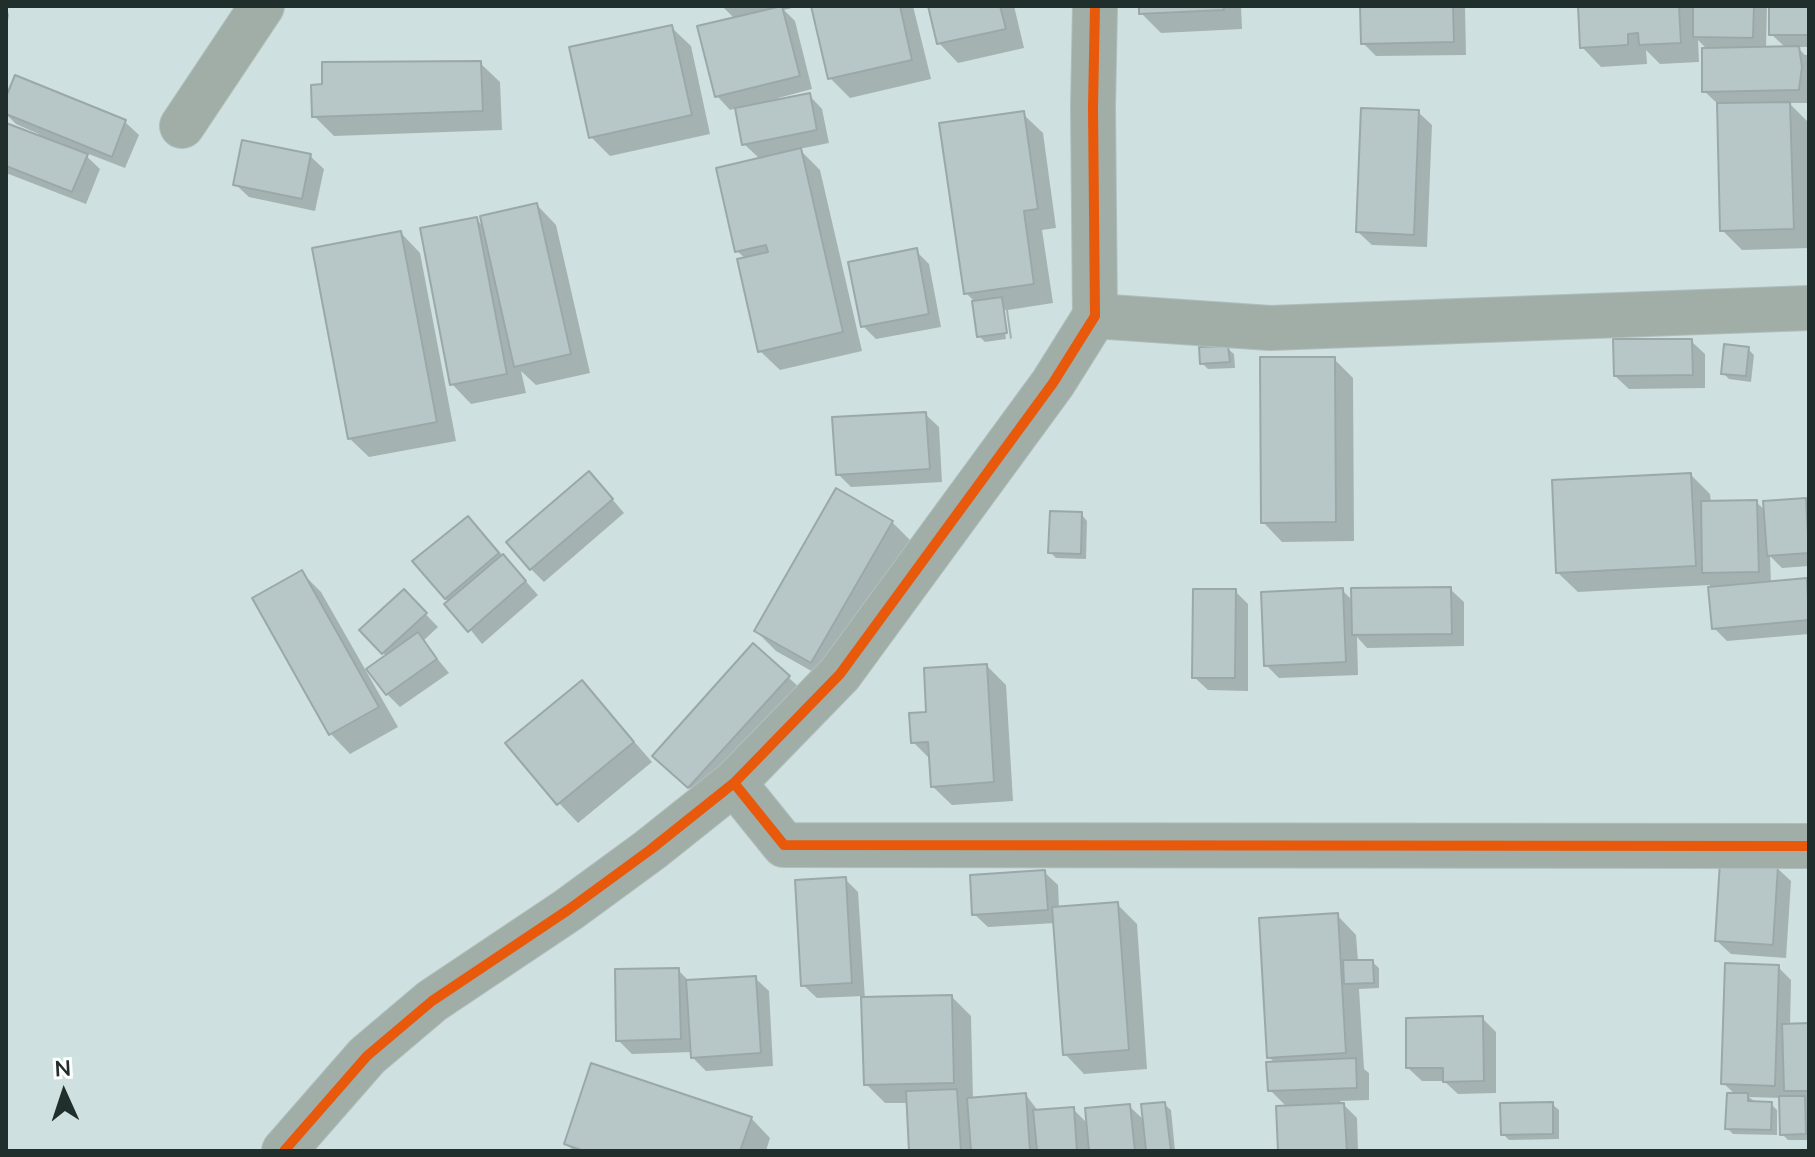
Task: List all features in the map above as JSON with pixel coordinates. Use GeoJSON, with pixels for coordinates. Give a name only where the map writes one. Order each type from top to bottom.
{"type":"FeatureCollection","features":[{"type":"Feature","properties":{"kind":"street"},"geometry":{"type":"LineString","coordinates":[[182,126],[262,6]]}},
{"type":"Feature","properties":{"kind":"street"},"geometry":{"type":"LineString","coordinates":[[284,1151],[367,1056],[432,1001],[580,902],[734,783],[840,674],[1053,383],[1095,316],[1095,6]]}},
{"type":"Feature","properties":{"kind":"street"},"geometry":{"type":"LineString","coordinates":[[1095,316],[1270,328],[1809,308]]}},
{"type":"Feature","properties":{"kind":"street"},"geometry":{"type":"LineString","coordinates":[[734,783],[784,845],[1809,846]]}},
{"type":"Feature","properties":{"kind":"building"},"geometry":{"type":"Polygon","coordinates":[[[782,6],[800,76],[715,97],[697,26],[782,6]]]}},
{"type":"Feature","properties":{"kind":"building"},"geometry":{"type":"Polygon","coordinates":[[[811,6],[900,6],[912,60],[828,79],[811,6]]]}},
{"type":"Feature","properties":{"kind":"building"},"geometry":{"type":"Polygon","coordinates":[[[928,6],[1000,6],[1006,29],[937,44],[928,6]]]}},
{"type":"Feature","properties":{"kind":"building"},"geometry":{"type":"Polygon","coordinates":[[[1139,6],[1223,6],[1224,10],[1139,14],[1139,6]]]}},
{"type":"Feature","properties":{"kind":"building"},"geometry":{"type":"Polygon","coordinates":[[[1360,6],[1453,6],[1454,42],[1361,44],[1360,6]]]}},
{"type":"Feature","properties":{"kind":"building"},"geometry":{"type":"Polygon","coordinates":[[[1578,6],[1679,6],[1681,43],[1639,45],[1638,33],[1628,34],[1628,45],[1580,48],[1578,6]]]}},
{"type":"Feature","properties":{"kind":"building"},"geometry":{"type":"Polygon","coordinates":[[[1693,6],[1754,6],[1753,38],[1693,37],[1693,6]]]}},
{"type":"Feature","properties":{"kind":"building"},"geometry":{"type":"Polygon","coordinates":[[[1769,6],[1809,6],[1809,35],[1769,35],[1769,6]]]}},
{"type":"Feature","properties":{"kind":"building"},"geometry":{"type":"Polygon","coordinates":[[[672,25],[692,115],[589,138],[569,47],[672,25]]]}},
{"type":"Feature","properties":{"kind":"building"},"geometry":{"type":"Polygon","coordinates":[[[1799,46],[1802,67],[1799,90],[1702,92],[1702,48],[1799,46]]]}},
{"type":"Feature","properties":{"kind":"building"},"geometry":{"type":"Polygon","coordinates":[[[481,61],[483,111],[312,117],[311,85],[322,84],[322,62],[481,61]]]}},
{"type":"Feature","properties":{"kind":"building"},"geometry":{"type":"Polygon","coordinates":[[[15,75],[126,120],[112,157],[6,114],[6,97],[15,75]]]}},
{"type":"Feature","properties":{"kind":"building"},"geometry":{"type":"Polygon","coordinates":[[[810,93],[817,130],[742,145],[735,108],[810,93]]]}},
{"type":"Feature","properties":{"kind":"building"},"geometry":{"type":"Polygon","coordinates":[[[1790,102],[1794,229],[1720,231],[1717,103],[1790,102]]]}},
{"type":"Feature","properties":{"kind":"building"},"geometry":{"type":"Polygon","coordinates":[[[1361,108],[1419,110],[1414,235],[1356,232],[1361,108]]]}},
{"type":"Feature","properties":{"kind":"building"},"geometry":{"type":"Polygon","coordinates":[[[1024,111],[1038,209],[1024,211],[1034,284],[964,294],[939,123],[1024,111]]]}},
{"type":"Feature","properties":{"kind":"building"},"geometry":{"type":"Polygon","coordinates":[[[6,123],[88,154],[72,192],[6,166],[6,123]]]}},
{"type":"Feature","properties":{"kind":"building"},"geometry":{"type":"Polygon","coordinates":[[[242,140],[311,154],[302,199],[233,185],[242,140]]]}},
{"type":"Feature","properties":{"kind":"building"},"geometry":{"type":"Polygon","coordinates":[[[801,148],[843,332],[758,352],[737,259],[768,252],[766,245],[735,252],[716,168],[801,148]]]}},
{"type":"Feature","properties":{"kind":"building"},"geometry":{"type":"Polygon","coordinates":[[[537,203],[571,354],[514,367],[480,216],[537,203]]]}},
{"type":"Feature","properties":{"kind":"building"},"geometry":{"type":"Polygon","coordinates":[[[477,217],[507,374],[450,385],[420,228],[477,217]]]}},
{"type":"Feature","properties":{"kind":"building"},"geometry":{"type":"Polygon","coordinates":[[[401,231],[437,422],[348,439],[312,248],[401,231]]]}},
{"type":"Feature","properties":{"kind":"building"},"geometry":{"type":"Polygon","coordinates":[[[917,248],[929,314],[861,327],[848,262],[917,248]]]}},
{"type":"Feature","properties":{"kind":"building"},"geometry":{"type":"Polygon","coordinates":[[[1002,297],[1007,333],[977,337],[972,301],[1002,297]]]}},
{"type":"Feature","properties":{"kind":"building"},"geometry":{"type":"Polygon","coordinates":[[[1613,339],[1692,339],[1693,375],[1614,376],[1613,339]]]}},
{"type":"Feature","properties":{"kind":"building"},"geometry":{"type":"Polygon","coordinates":[[[1724,344],[1749,347],[1746,376],[1721,374],[1724,344]]]}},
{"type":"Feature","properties":{"kind":"building"},"geometry":{"type":"Polygon","coordinates":[[[1228,346],[1230,362],[1200,364],[1199,347],[1228,346]]]}},
{"type":"Feature","properties":{"kind":"building"},"geometry":{"type":"Polygon","coordinates":[[[1260,357],[1335,357],[1336,522],[1261,523],[1260,357]]]}},
{"type":"Feature","properties":{"kind":"building"},"geometry":{"type":"Polygon","coordinates":[[[926,412],[930,469],[836,475],[832,417],[926,412]]]}},
{"type":"Feature","properties":{"kind":"building"},"geometry":{"type":"Polygon","coordinates":[[[589,471],[613,499],[530,570],[506,542],[589,471]]]}},
{"type":"Feature","properties":{"kind":"building"},"geometry":{"type":"Polygon","coordinates":[[[1691,473],[1696,566],[1556,573],[1552,480],[1691,473]]]}},
{"type":"Feature","properties":{"kind":"building"},"geometry":{"type":"Polygon","coordinates":[[[836,488],[893,521],[811,663],[754,631],[836,488]]]}},
{"type":"Feature","properties":{"kind":"building"},"geometry":{"type":"Polygon","coordinates":[[[1806,498],[1809,553],[1767,556],[1763,501],[1806,498]]]}},
{"type":"Feature","properties":{"kind":"building"},"geometry":{"type":"Polygon","coordinates":[[[1757,500],[1759,572],[1702,573],[1701,501],[1757,500]]]}},
{"type":"Feature","properties":{"kind":"building"},"geometry":{"type":"Polygon","coordinates":[[[1050,511],[1082,512],[1081,554],[1048,553],[1050,511]]]}},
{"type":"Feature","properties":{"kind":"building"},"geometry":{"type":"Polygon","coordinates":[[[468,516],[499,553],[445,599],[412,561],[468,516]]]}},
{"type":"Feature","properties":{"kind":"building"},"geometry":{"type":"Polygon","coordinates":[[[503,554],[526,581],[468,632],[444,604],[503,554]]]}},
{"type":"Feature","properties":{"kind":"building"},"geometry":{"type":"Polygon","coordinates":[[[302,570],[379,707],[329,735],[252,598],[302,570]]]}},
{"type":"Feature","properties":{"kind":"building"},"geometry":{"type":"Polygon","coordinates":[[[1807,578],[1809,620],[1712,629],[1708,587],[1807,578]]]}},
{"type":"Feature","properties":{"kind":"building"},"geometry":{"type":"Polygon","coordinates":[[[1451,587],[1452,634],[1352,635],[1351,588],[1451,587]]]}},
{"type":"Feature","properties":{"kind":"building"},"geometry":{"type":"Polygon","coordinates":[[[1343,588],[1346,662],[1264,666],[1261,592],[1343,588]]]}},
{"type":"Feature","properties":{"kind":"building"},"geometry":{"type":"Polygon","coordinates":[[[404,589],[427,613],[382,654],[359,630],[404,589]]]}},
{"type":"Feature","properties":{"kind":"building"},"geometry":{"type":"Polygon","coordinates":[[[1193,589],[1236,589],[1235,678],[1192,678],[1193,589]]]}},
{"type":"Feature","properties":{"kind":"building"},"geometry":{"type":"Polygon","coordinates":[[[418,632],[437,659],[386,695],[366,669],[418,632]]]}},
{"type":"Feature","properties":{"kind":"building"},"geometry":{"type":"Polygon","coordinates":[[[753,643],[790,676],[688,788],[652,756],[753,643]]]}},
{"type":"Feature","properties":{"kind":"building"},"geometry":{"type":"Polygon","coordinates":[[[987,664],[994,782],[931,787],[928,742],[911,743],[909,713],[926,712],[924,668],[987,664]]]}},
{"type":"Feature","properties":{"kind":"building"},"geometry":{"type":"Polygon","coordinates":[[[582,680],[634,742],[557,805],[505,743],[582,680]]]}},
{"type":"Feature","properties":{"kind":"building"},"geometry":{"type":"Polygon","coordinates":[[[1720,862],[1778,866],[1773,945],[1715,941],[1720,862]]]}},
{"type":"Feature","properties":{"kind":"building"},"geometry":{"type":"Polygon","coordinates":[[[1045,870],[1048,910],[972,915],[970,875],[1045,870]]]}},
{"type":"Feature","properties":{"kind":"building"},"geometry":{"type":"Polygon","coordinates":[[[846,877],[852,983],[801,986],[795,880],[846,877]]]}},
{"type":"Feature","properties":{"kind":"building"},"geometry":{"type":"Polygon","coordinates":[[[1118,902],[1129,1050],[1063,1055],[1052,907],[1118,902]]]}},
{"type":"Feature","properties":{"kind":"building"},"geometry":{"type":"Polygon","coordinates":[[[1338,913],[1346,1053],[1267,1058],[1259,918],[1338,913]]]}},
{"type":"Feature","properties":{"kind":"building"},"geometry":{"type":"Polygon","coordinates":[[[1343,960],[1373,960],[1374,983],[1344,984],[1343,960]]]}},
{"type":"Feature","properties":{"kind":"building"},"geometry":{"type":"Polygon","coordinates":[[[1725,963],[1779,965],[1775,1086],[1721,1084],[1725,963]]]}},
{"type":"Feature","properties":{"kind":"building"},"geometry":{"type":"Polygon","coordinates":[[[679,968],[681,1039],[616,1041],[615,969],[679,968]]]}},
{"type":"Feature","properties":{"kind":"building"},"geometry":{"type":"Polygon","coordinates":[[[756,976],[761,1053],[691,1058],[686,980],[756,976]]]}},
{"type":"Feature","properties":{"kind":"building"},"geometry":{"type":"Polygon","coordinates":[[[952,995],[954,1083],[864,1085],[861,997],[952,995]]]}},
{"type":"Feature","properties":{"kind":"building"},"geometry":{"type":"Polygon","coordinates":[[[1483,1016],[1484,1081],[1443,1082],[1443,1068],[1406,1068],[1406,1018],[1483,1016]]]}},
{"type":"Feature","properties":{"kind":"building"},"geometry":{"type":"Polygon","coordinates":[[[1809,1023],[1809,1091],[1784,1091],[1782,1024],[1809,1023]]]}},
{"type":"Feature","properties":{"kind":"building"},"geometry":{"type":"Polygon","coordinates":[[[1356,1058],[1357,1088],[1268,1091],[1266,1062],[1356,1058]]]}},
{"type":"Feature","properties":{"kind":"building"},"geometry":{"type":"Polygon","coordinates":[[[591,1063],[752,1117],[740,1151],[584,1151],[564,1144],[591,1063]]]}},
{"type":"Feature","properties":{"kind":"building"},"geometry":{"type":"Polygon","coordinates":[[[957,1089],[961,1151],[909,1151],[906,1091],[957,1089]]]}},
{"type":"Feature","properties":{"kind":"building"},"geometry":{"type":"Polygon","coordinates":[[[1026,1093],[1030,1151],[971,1151],[967,1098],[1026,1093]]]}},
{"type":"Feature","properties":{"kind":"building"},"geometry":{"type":"Polygon","coordinates":[[[1727,1093],[1748,1093],[1748,1101],[1772,1102],[1771,1130],[1725,1129],[1727,1093]]]}},
{"type":"Feature","properties":{"kind":"building"},"geometry":{"type":"Polygon","coordinates":[[[1779,1096],[1805,1096],[1806,1134],[1780,1135],[1779,1096]]]}},
{"type":"Feature","properties":{"kind":"building"},"geometry":{"type":"Polygon","coordinates":[[[1165,1102],[1171,1151],[1146,1151],[1141,1104],[1165,1102]]]}},
{"type":"Feature","properties":{"kind":"building"},"geometry":{"type":"Polygon","coordinates":[[[1553,1102],[1553,1134],[1501,1135],[1500,1103],[1553,1102]]]}},
{"type":"Feature","properties":{"kind":"building"},"geometry":{"type":"Polygon","coordinates":[[[1344,1103],[1347,1151],[1278,1151],[1276,1106],[1344,1103]]]}},
{"type":"Feature","properties":{"kind":"building"},"geometry":{"type":"Polygon","coordinates":[[[1130,1104],[1135,1151],[1089,1151],[1085,1108],[1130,1104]]]}},
{"type":"Feature","properties":{"kind":"building"},"geometry":{"type":"Polygon","coordinates":[[[1074,1107],[1077,1151],[1037,1151],[1033,1110],[1074,1107]]]}},
{"type":"Feature","properties":{"kind":"cycle path"},"geometry":{"type":"LineString","coordinates":[[284,1151],[367,1056],[432,1001],[568,910],[734,783],[840,674],[1053,383],[1095,316],[1095,6]]}},
{"type":"Feature","properties":{"kind":"cycle path"},"geometry":{"type":"LineString","coordinates":[[734,783],[784,845],[1809,846]]}}]}
